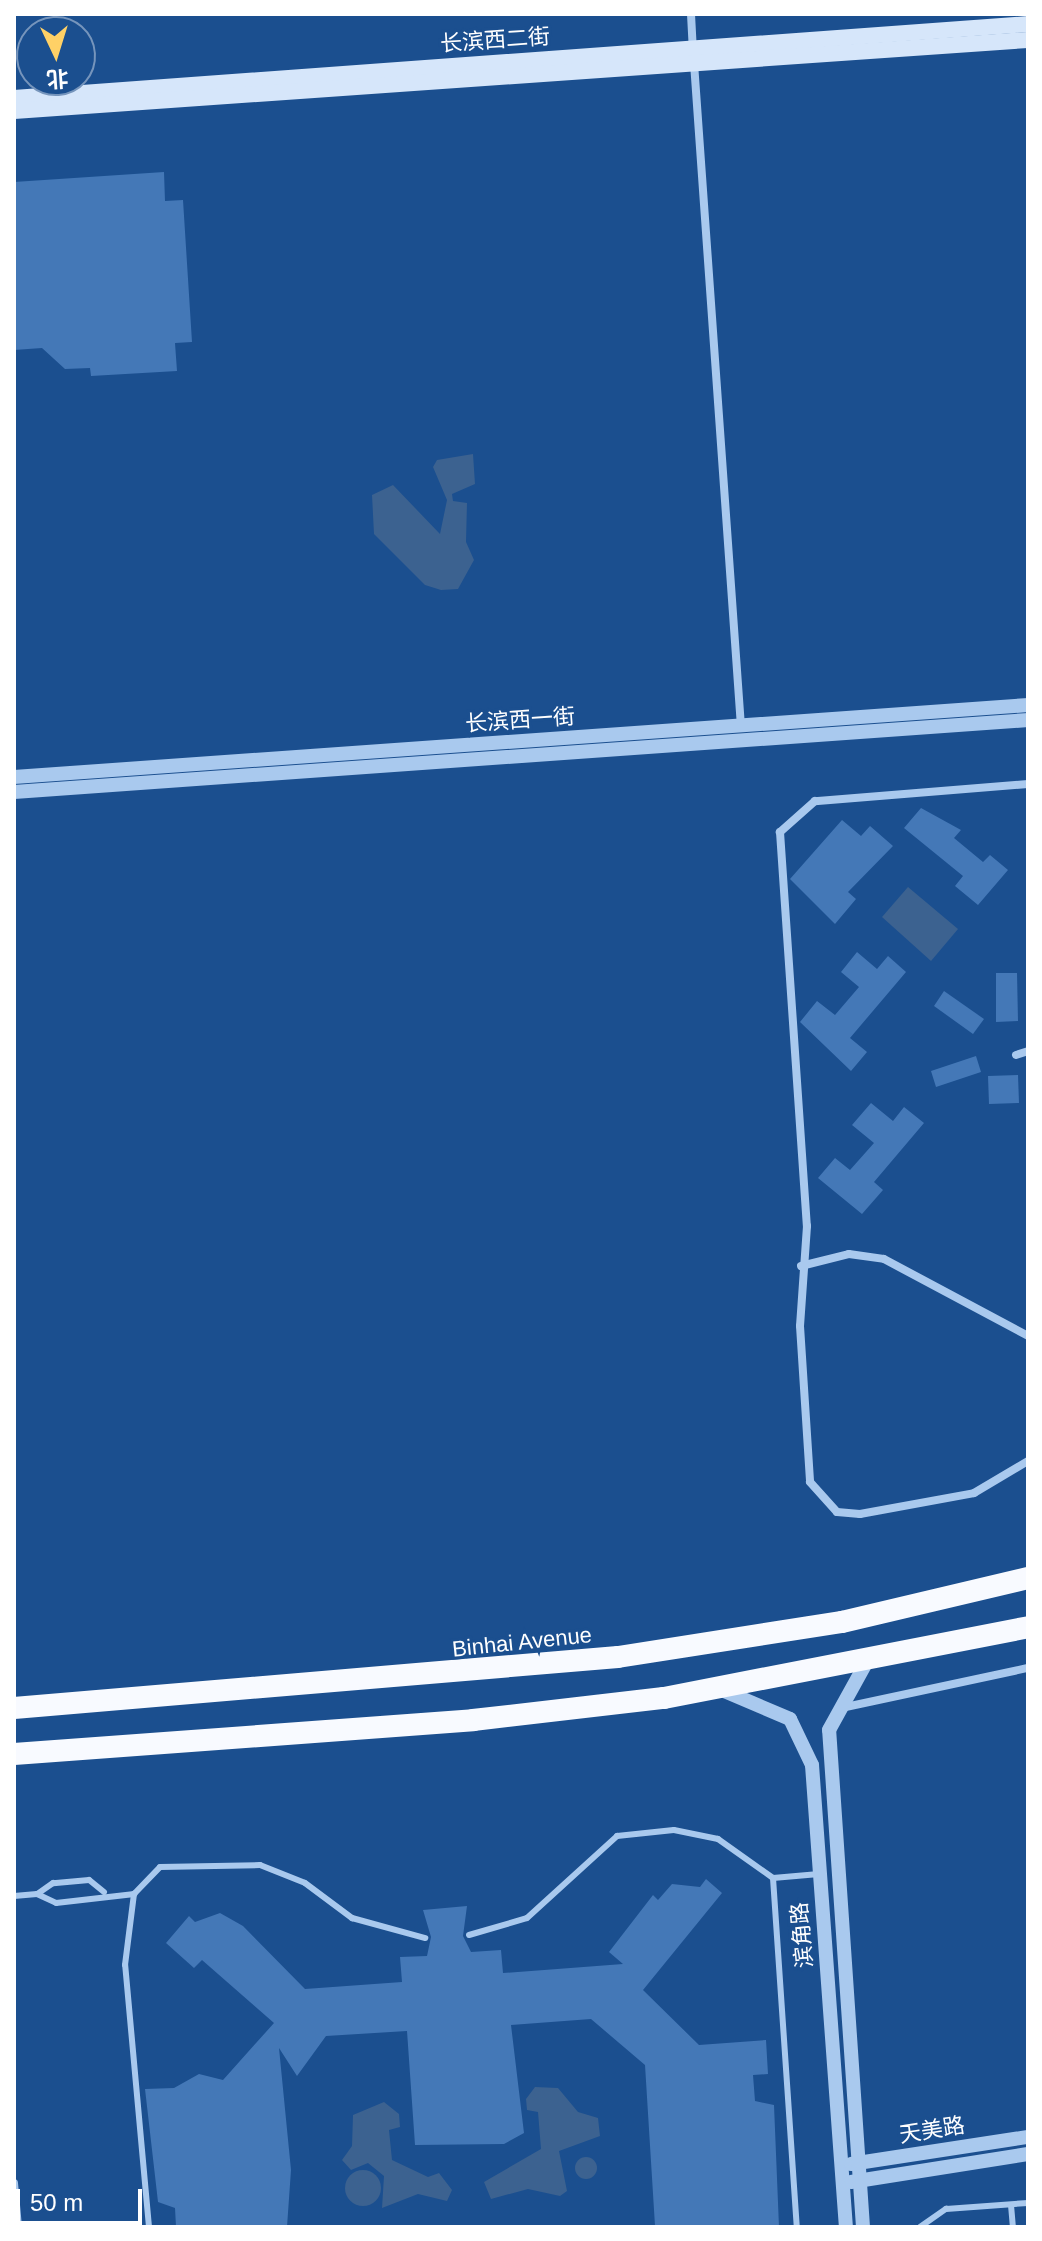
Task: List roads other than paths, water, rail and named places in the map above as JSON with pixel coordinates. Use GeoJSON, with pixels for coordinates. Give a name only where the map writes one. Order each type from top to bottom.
{"type":"FeatureCollection","features":[{"type":"Feature","properties":{"kind":"highway","name":"Binhai Avenue"},"geometry":{"type":"LineString","coordinates":[[14,1708],[618,1657],[842,1622],[1028,1578]]}},
{"type":"Feature","properties":{"kind":"highway"},"geometry":{"type":"LineString","coordinates":[[14,1754],[473,1720],[722,1689],[866,1663],[1028,1627]]}},
{"type":"Feature","properties":{"kind":"main road","name":"长滨西二街"},"geometry":{"type":"LineString","coordinates":[[14,111],[1028,24]]}},
{"type":"Feature","properties":{"kind":"main road","name":"长滨西二街"},"geometry":{"type":"LineString","coordinates":[[14,98],[693,54],[1028,40]]}},
{"type":"Feature","properties":{"kind":"main road"},"geometry":{"type":"LineString","coordinates":[[14,89],[137,88]]}},
{"type":"Feature","properties":{"kind":"street"},"geometry":{"type":"LineString","coordinates":[[691,14],[742,733]]}},
{"type":"Feature","properties":{"kind":"street","name":"长滨西一街"},"geometry":{"type":"LineString","coordinates":[[14,792],[742,733],[1028,705]]}},
{"type":"Feature","properties":{"kind":"street","name":"长滨西一街"},"geometry":{"type":"LineString","coordinates":[[14,777],[742,733],[1028,720]]}},
{"type":"Feature","properties":{"kind":"street"},"geometry":{"type":"LineString","coordinates":[[1028,784],[815,801],[780,832],[807,1226],[801,1266],[810,1482],[818,1498],[837,1512],[860,1514],[974,1493],[1028,1461]]}},
{"type":"Feature","properties":{"kind":"street"},"geometry":{"type":"LineString","coordinates":[[1016,1055],[1028,1051]]}},
{"type":"Feature","properties":{"kind":"street"},"geometry":{"type":"LineString","coordinates":[[801,1266],[849,1254],[884,1259],[1028,1336]]}},
{"type":"Feature","properties":{"kind":"street","name":"滨角路"},"geometry":{"type":"LineString","coordinates":[[863,2227],[828,1763],[836,1709],[866,1663]]}},
{"type":"Feature","properties":{"kind":"street"},"geometry":{"type":"LineString","coordinates":[[836,1709],[1028,1668]]}},
{"type":"Feature","properties":{"kind":"street","name":"滨角路"},"geometry":{"type":"LineString","coordinates":[[722,1689],[772,1708],[802,1736],[812,1765],[846,2227]]}},
{"type":"Feature","properties":{"kind":"street","name":"天美路"},"geometry":{"type":"LineString","coordinates":[[841,2165],[1028,2137]]}},
{"type":"Feature","properties":{"kind":"street","name":"天美路"},"geometry":{"type":"LineString","coordinates":[[843,2183],[1028,2154]]}},
{"type":"Feature","properties":{"kind":"street"},"geometry":{"type":"LineString","coordinates":[[14,2183],[18,2227]]}},
{"type":"Feature","properties":{"kind":"lane"},"geometry":{"type":"LineString","coordinates":[[469,1935],[527,1918],[617,1836],[674,1830],[718,1839],[773,1878],[819,1874]]}},
{"type":"Feature","properties":{"kind":"lane"},"geometry":{"type":"LineString","coordinates":[[149,2227],[125,1965],[134,1894],[160,1867],[260,1865],[305,1883],[352,1918],[425,1938]]}},
{"type":"Feature","properties":{"kind":"lane"},"geometry":{"type":"LineString","coordinates":[[773,1878],[797,2227]]}},
{"type":"Feature","properties":{"kind":"lane"},"geometry":{"type":"LineString","coordinates":[[14,1896],[37,1894],[53,1883],[89,1880],[104,1892]]}},
{"type":"Feature","properties":{"kind":"lane"},"geometry":{"type":"LineString","coordinates":[[37,1894],[56,1903],[104,1892],[134,1894]]}},
{"type":"Feature","properties":{"kind":"lane"},"geometry":{"type":"LineString","coordinates":[[920,2227],[946,2209],[1028,2203]]}},
{"type":"Feature","properties":{"kind":"lane"},"geometry":{"type":"LineString","coordinates":[[1011,2205],[1013,2227]]}},
{"type":"Feature","properties":{"kind":"water"},"geometry":{"type":"Polygon","coordinates":[[[473,454],[475,484],[452,494],[453,501],[467,503],[466,542],[474,560],[458,589],[441,590],[425,585],[374,534],[372,495],[393,485],[440,534],[447,500],[433,467],[437,460],[473,454]]]}},
{"type":"Feature","properties":{"kind":"water"},"geometry":{"type":"Polygon","coordinates":[[[908,887],[958,929],[931,961],[882,917],[908,887]]]}},
{"type":"Feature","properties":{"kind":"water"},"geometry":{"type":"Polygon","coordinates":[[[535,2087],[558,2088],[578,2112],[598,2118],[600,2136],[559,2151],[567,2191],[560,2196],[528,2189],[491,2199],[484,2182],[541,2149],[538,2112],[527,2110],[526,2099],[535,2087]]]}},
{"type":"Feature","properties":{"kind":"water"},"geometry":{"type":"Polygon","coordinates":[[[384,2102],[399,2114],[400,2127],[389,2130],[392,2160],[428,2177],[439,2173],[452,2190],[447,2201],[418,2194],[382,2208],[384,2176],[368,2163],[351,2170],[342,2160],[352,2146],[353,2115],[384,2102]]]}},
{"type":"Feature","properties":{"kind":"water"},"geometry":{"type":"Polygon","coordinates":[[[586,2157],[594,2160],[597,2168],[594,2176],[586,2179],[578,2176],[575,2168],[578,2160],[586,2157]]]}},
{"type":"Feature","properties":{"kind":"water"},"geometry":{"type":"Polygon","coordinates":[[[363,2170],[376,2175],[381,2188],[376,2201],[363,2206],[350,2201],[345,2188],[350,2175],[363,2170]]]}}]}
